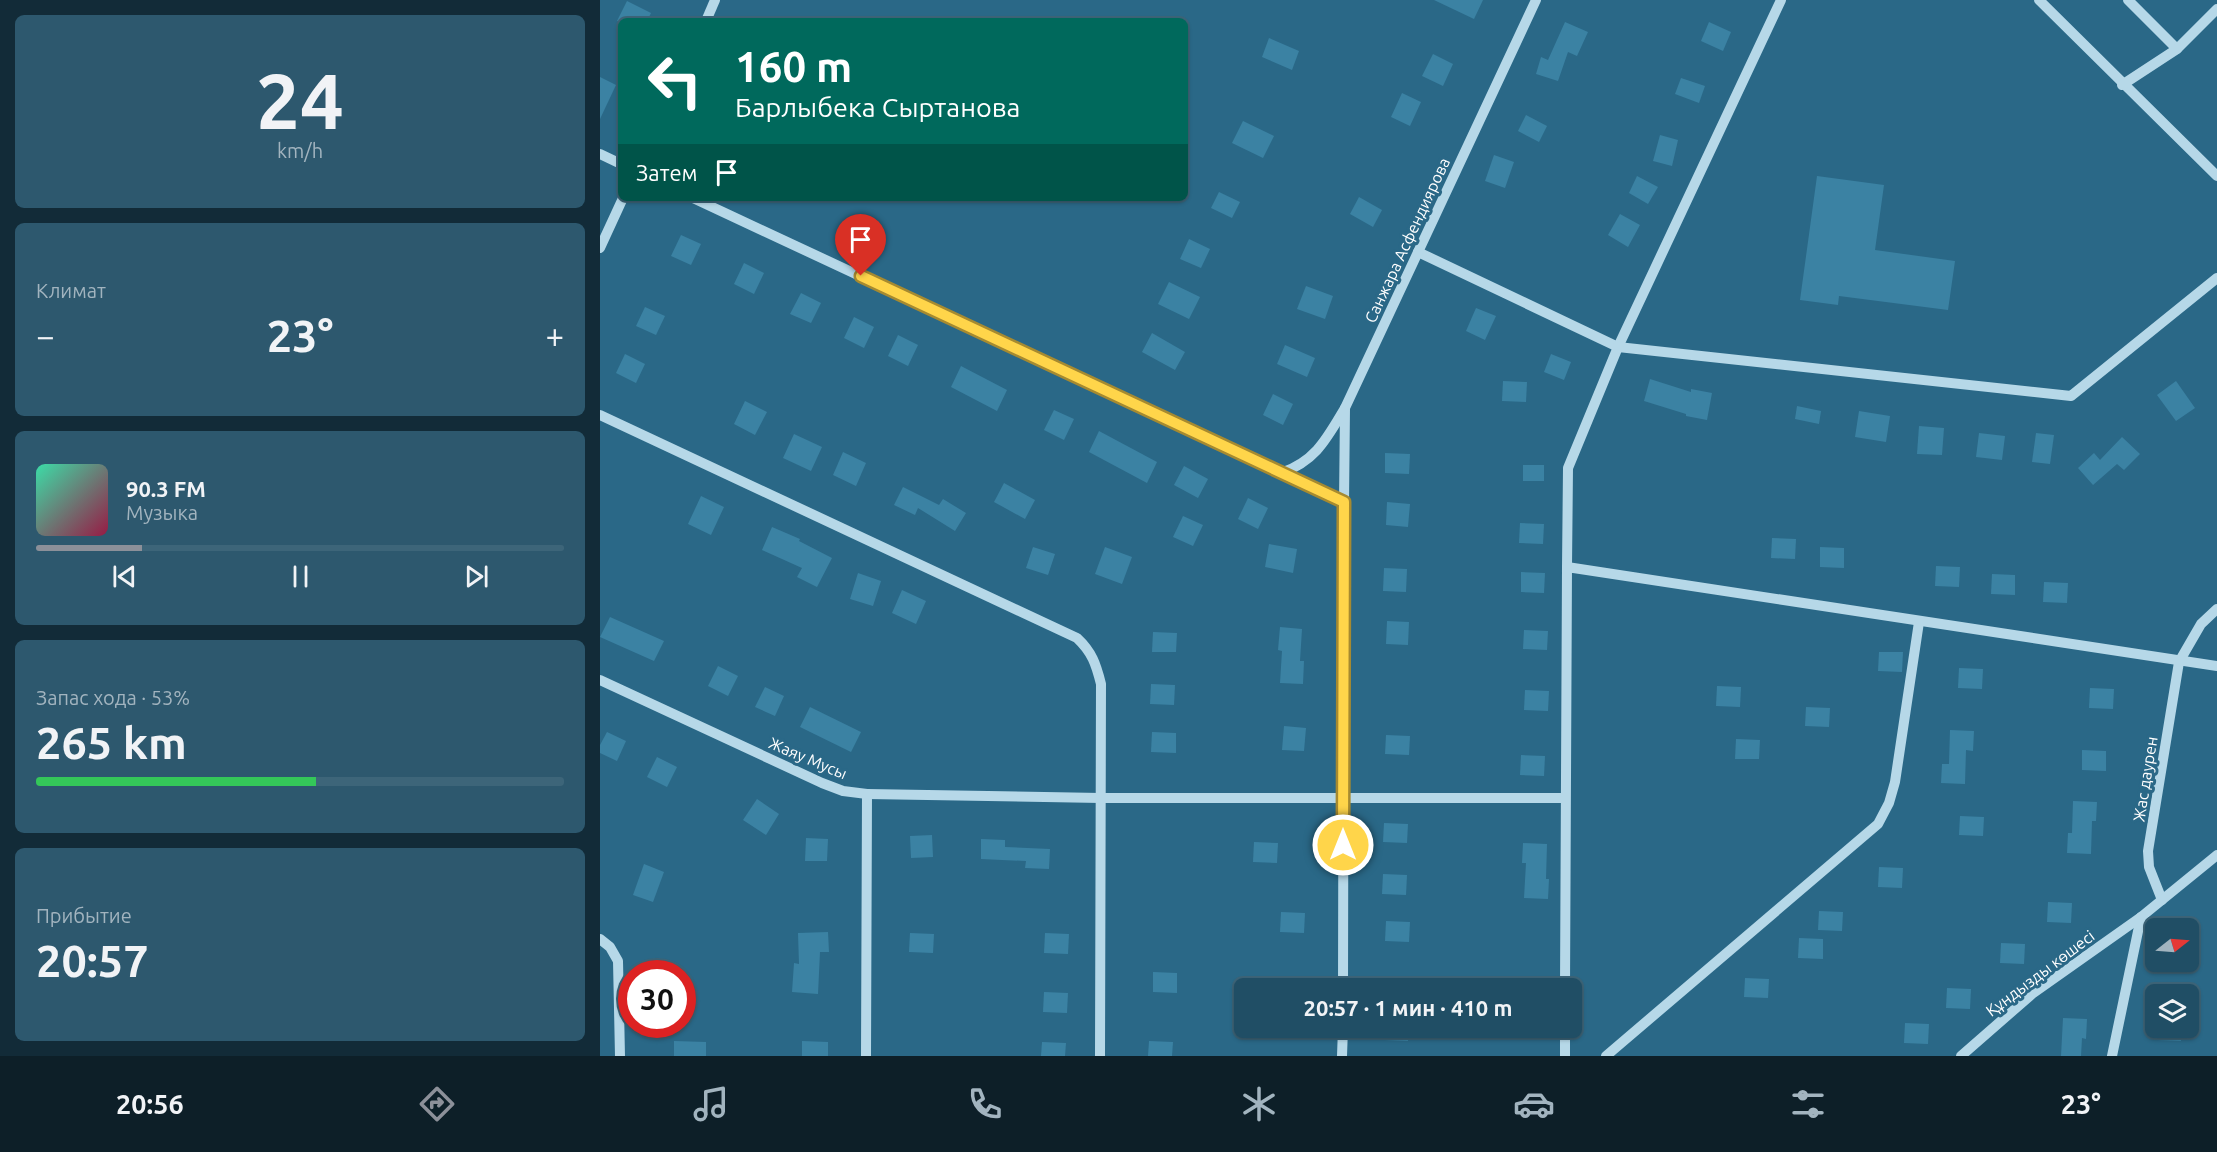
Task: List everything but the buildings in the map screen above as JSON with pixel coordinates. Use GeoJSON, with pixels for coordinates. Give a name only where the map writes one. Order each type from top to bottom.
{"type":"FeatureCollection","features":[{"type":"Feature","properties":{"kind":"street"},"geometry":{"type":"LineString","coordinates":[[707,18],[716,0]]}},
{"type":"Feature","properties":{"kind":"street","name":"Санжара Асфендиярова"},"geometry":{"type":"LineString","coordinates":[[1342,978],[1345,408],[1536,0]]}},
{"type":"Feature","properties":{"kind":"street"},"geometry":{"type":"LineString","coordinates":[[1565,978],[1568,468],[1618,347],[1781,0]]}},
{"type":"Feature","properties":{"kind":"street"},"geometry":{"type":"LineString","coordinates":[[2039,0],[2122,85],[2217,176]]}},
{"type":"Feature","properties":{"kind":"street"},"geometry":{"type":"LineString","coordinates":[[2128,0],[2177,49]]}},
{"type":"Feature","properties":{"kind":"street"},"geometry":{"type":"LineString","coordinates":[[2122,85],[2177,49],[2217,9]]}},
{"type":"Feature","properties":{"kind":"street"},"geometry":{"type":"LineString","coordinates":[[600,154],[618,163]]}},
{"type":"Feature","properties":{"kind":"street"},"geometry":{"type":"LineString","coordinates":[[600,248],[622,201]]}},
{"type":"Feature","properties":{"kind":"street"},"geometry":{"type":"LineString","coordinates":[[699,201],[1344,502]]}},
{"type":"Feature","properties":{"kind":"street"},"geometry":{"type":"LineString","coordinates":[[1418,252],[1618,347],[2071,396],[2217,278]]}},
{"type":"Feature","properties":{"kind":"street"},"geometry":{"type":"LineString","coordinates":[[1281,473],[1296,468],[1308,460],[1323,444],[1345,408]]}},
{"type":"Feature","properties":{"kind":"street"},"geometry":{"type":"LineString","coordinates":[[600,415],[1077,638],[1088,649],[1096,663],[1101,684],[1100,1056]]}},
{"type":"Feature","properties":{"kind":"street"},"geometry":{"type":"LineString","coordinates":[[1567,567],[2217,666]]}},
{"type":"Feature","properties":{"kind":"street","name":"Жас даурен"},"geometry":{"type":"LineString","coordinates":[[2162,900],[2149,867],[2148,851],[2179,662],[2200,624],[2217,609]]}},
{"type":"Feature","properties":{"kind":"street"},"geometry":{"type":"LineString","coordinates":[[1606,1056],[1878,824],[1889,803],[1895,782],[1919,622]]}},
{"type":"Feature","properties":{"kind":"street","name":"Жаяу Мусы"},"geometry":{"type":"LineString","coordinates":[[600,680],[822,783],[843,791],[867,794],[1101,798],[1565,798]]}},
{"type":"Feature","properties":{"kind":"street"},"geometry":{"type":"LineString","coordinates":[[866,1056],[867,794]]}},
{"type":"Feature","properties":{"kind":"street","name":"Құндызды көшесі"},"geometry":{"type":"LineString","coordinates":[[1961,1056],[2032,994],[2141,917],[2217,855]]}},
{"type":"Feature","properties":{"kind":"street"},"geometry":{"type":"LineString","coordinates":[[2112,1056],[2141,917]]}},
{"type":"Feature","properties":{"kind":"street"},"geometry":{"type":"LineString","coordinates":[[600,939],[610,947],[618,961],[620,1056]]}},
{"type":"Feature","properties":{"kind":"street"},"geometry":{"type":"LineString","coordinates":[[1342,1038],[1342,1056]]}},
{"type":"Feature","properties":{"kind":"street"},"geometry":{"type":"LineString","coordinates":[[1565,1038],[1565,1056]]}},
{"type":"Feature","properties":{"kind":"route"},"geometry":{"type":"LineString","coordinates":[[861,276],[1344,502],[1343,845]]}}]}
